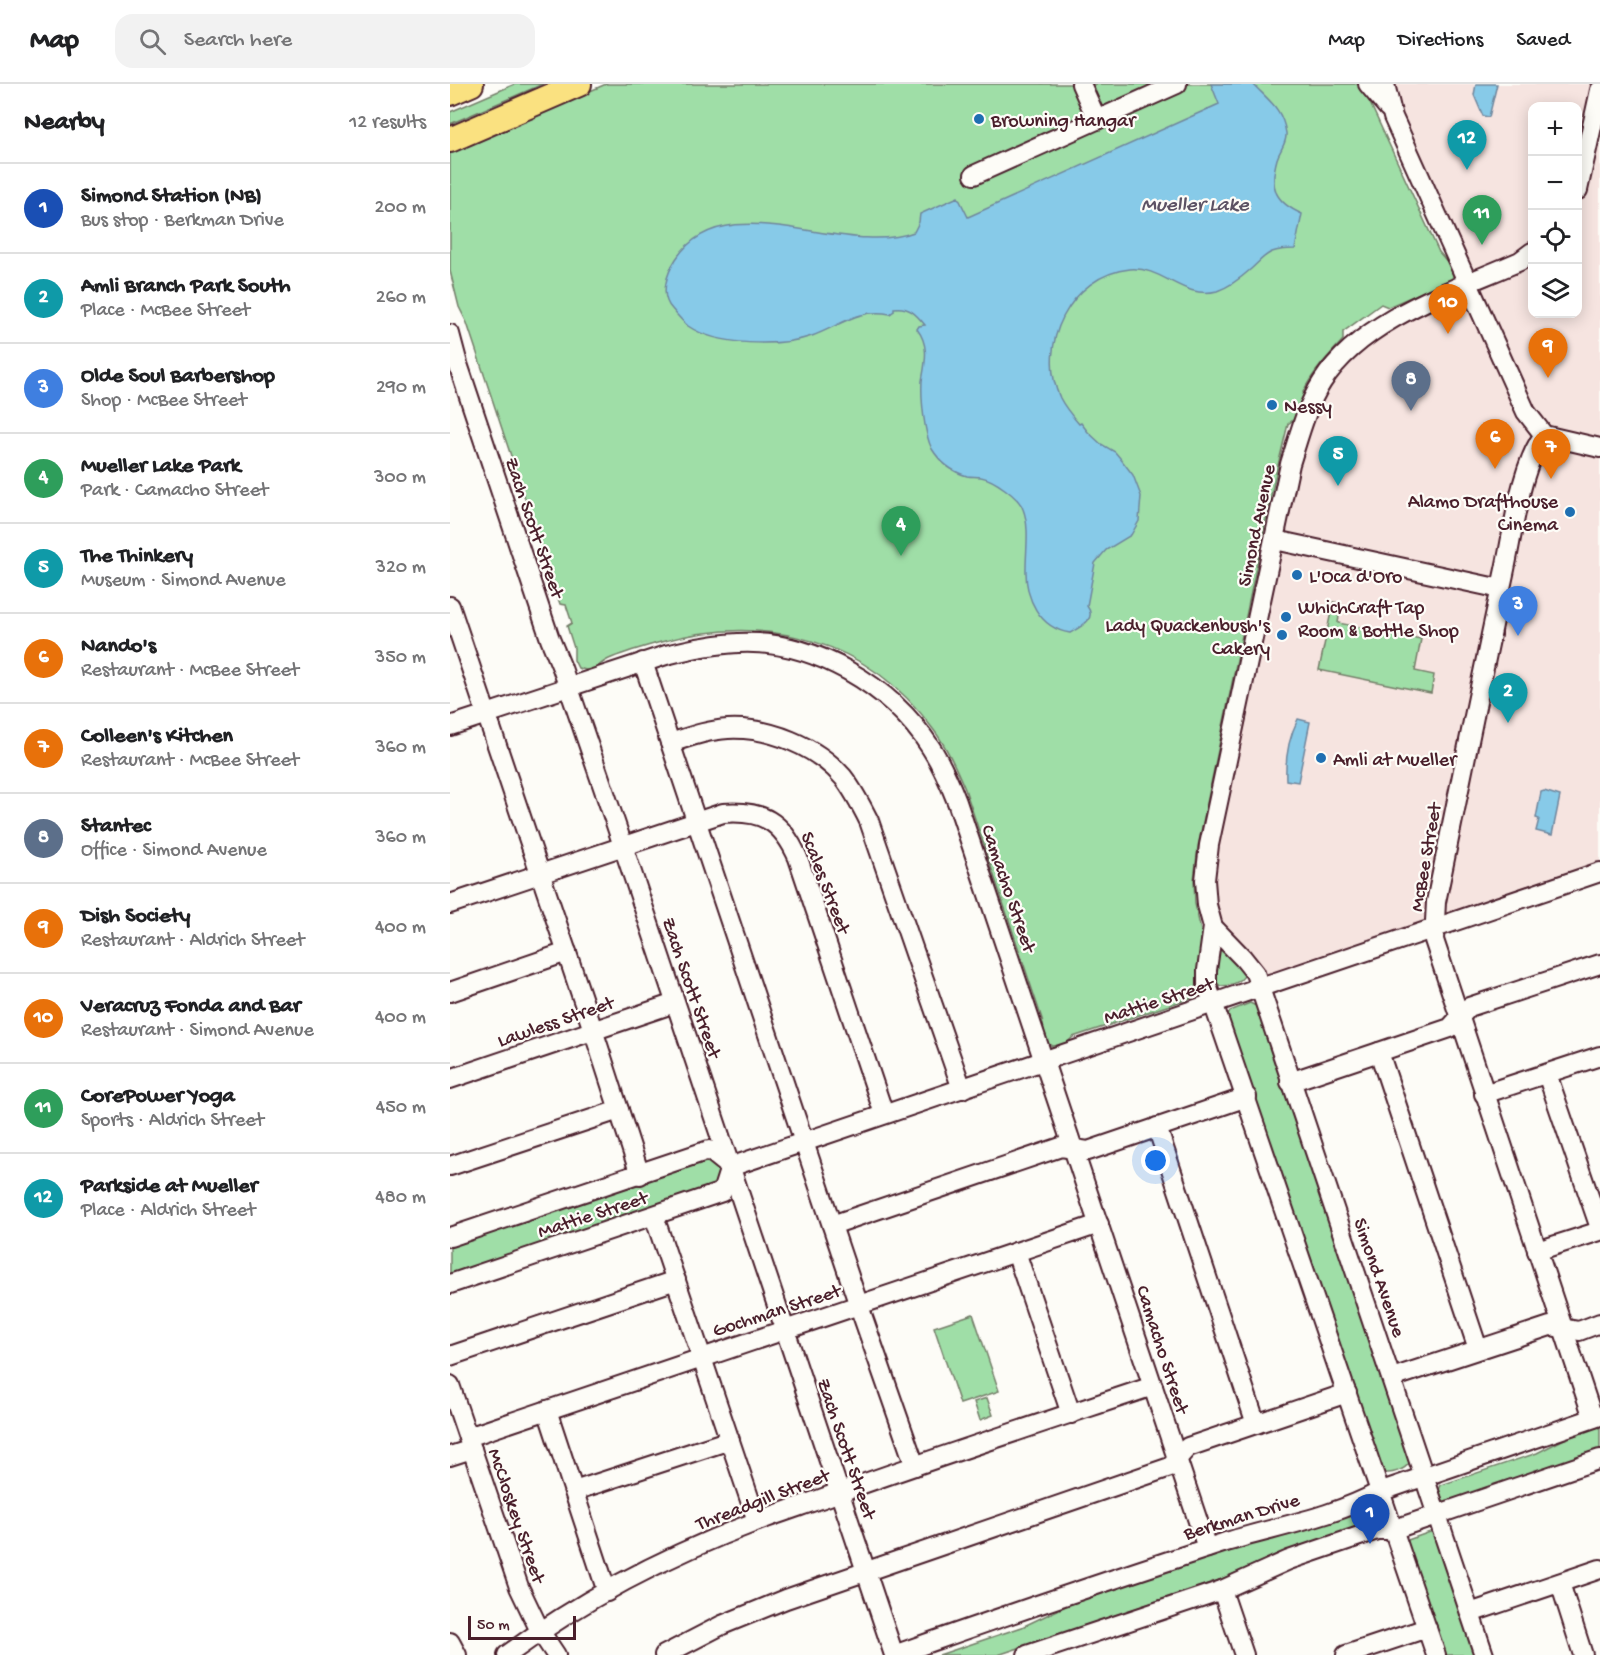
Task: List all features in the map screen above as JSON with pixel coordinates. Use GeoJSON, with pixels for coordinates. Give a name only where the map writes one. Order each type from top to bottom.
{"type":"FeatureCollection","features":[{"type":"Feature","properties":{"kind":"main road"},"geometry":{"type":"LineString","coordinates":[[450,93],[471,84]]}},
{"type":"Feature","properties":{"kind":"main road"},"geometry":{"type":"LineString","coordinates":[[450,140],[579,84]]}},
{"type":"Feature","properties":{"kind":"street"},"geometry":{"type":"LineString","coordinates":[[1081,84],[1097,120]]}},
{"type":"Feature","properties":{"kind":"street"},"geometry":{"type":"LineString","coordinates":[[974,175],[1177,84]]}},
{"type":"Feature","properties":{"kind":"street"},"geometry":{"type":"LineString","coordinates":[[1368,84],[1394,117]]}},
{"type":"Feature","properties":{"kind":"street"},"geometry":{"type":"LineString","coordinates":[[1385,84],[1394,117],[1520,401],[1544,435],[1600,448]]}},
{"type":"Feature","properties":{"kind":"street"},"geometry":{"type":"LineString","coordinates":[[1582,172],[1600,90]]}},
{"type":"Feature","properties":{"kind":"street","name":"Simond Avenue"},"geometry":{"type":"LineString","coordinates":[[1436,1655],[1214,1004],[1207,980],[1213,927],[1207,905],[1205,880],[1209,845],[1290,464],[1304,418],[1324,380],[1374,329],[1408,310],[1528,255]]}},
{"type":"Feature","properties":{"kind":"street","name":"Zach Scott Street"},"geometry":{"type":"LineString","coordinates":[[450,334],[454,366],[550,639],[569,686],[894,1655]]}},
{"type":"Feature","properties":{"kind":"street","name":"McBee Street"},"geometry":{"type":"LineString","coordinates":[[1544,435],[1535,448],[1528,465],[1436,902],[1434,928],[1438,955],[1563,1328],[1597,1417]]}},
{"type":"Feature","properties":{"kind":"street"},"geometry":{"type":"LineString","coordinates":[[1275,540],[1501,589]]}},
{"type":"Feature","properties":{"kind":"street"},"geometry":{"type":"LineString","coordinates":[[450,606],[640,1175]]}},
{"type":"Feature","properties":{"kind":"street","name":"Camacho Street"},"geometry":{"type":"LineString","coordinates":[[450,726],[643,662],[702,646],[740,643],[780,646],[817,657],[853,673],[885,696],[902,712],[931,748],[957,802],[1207,1548]]}},
{"type":"Feature","properties":{"kind":"street"},"geometry":{"type":"LineString","coordinates":[[643,662],[915,1466]]}},
{"type":"Feature","properties":{"kind":"street"},"geometry":{"type":"LineString","coordinates":[[670,744],[699,734],[728,729],[757,730],[789,740],[817,754],[842,776],[856,794],[869,820],[962,1089]]}},
{"type":"Feature","properties":{"kind":"street","name":"Scales Street"},"geometry":{"type":"LineString","coordinates":[[450,904],[723,813],[744,811],[763,816],[780,827],[791,842],[884,1114]]}},
{"type":"Feature","properties":{"kind":"street","name":"Mattie Street"},"geometry":{"type":"LineString","coordinates":[[730,1167],[1600,872]]}},
{"type":"Feature","properties":{"kind":"street","name":"Simond Avenue"},"geometry":{"type":"LineString","coordinates":[[1213,927],[1250,966],[1260,988],[1484,1655]]}},
{"type":"Feature","properties":{"kind":"street"},"geometry":{"type":"LineString","coordinates":[[450,992],[567,952]]}},
{"type":"Feature","properties":{"kind":"street"},"geometry":{"type":"LineString","coordinates":[[1290,1082],[1450,1028],[1469,1007],[1600,964]]}},
{"type":"Feature","properties":{"kind":"street","name":"Lawless Street"},"geometry":{"type":"LineString","coordinates":[[450,1079],[675,1004]]}},
{"type":"Feature","properties":{"kind":"street"},"geometry":{"type":"LineString","coordinates":[[1379,1052],[1478,1349]]}},
{"type":"Feature","properties":{"kind":"street"},"geometry":{"type":"LineString","coordinates":[[1485,1094],[1600,1056]]}},
{"type":"Feature","properties":{"kind":"street"},"geometry":{"type":"LineString","coordinates":[[1537,1251],[1600,1229],[1547,1074]]}},
{"type":"Feature","properties":{"kind":"street"},"geometry":{"type":"LineString","coordinates":[[832,1226],[1061,1147],[1088,1151],[1246,1097]]}},
{"type":"Feature","properties":{"kind":"street"},"geometry":{"type":"LineString","coordinates":[[450,1166],[619,1110]]}},
{"type":"Feature","properties":{"kind":"street"},"geometry":{"type":"LineString","coordinates":[[1157,1127],[1256,1424]]}},
{"type":"Feature","properties":{"kind":"street","name":"Mattie Street"},"geometry":{"type":"LineString","coordinates":[[450,1237],[640,1175],[708,1150],[730,1167]]}},
{"type":"Feature","properties":{"kind":"street","name":"Mattie Street"},"geometry":{"type":"LineString","coordinates":[[450,1284],[722,1192],[730,1167]]}},
{"type":"Feature","properties":{"kind":"street"},"geometry":{"type":"LineString","coordinates":[[654,1216],[757,1521]]}},
{"type":"Feature","properties":{"kind":"street","name":"Gochman Street"},"geometry":{"type":"LineString","coordinates":[[450,1456],[470,1443],[547,1410],[1099,1224]]}},
{"type":"Feature","properties":{"kind":"street"},"geometry":{"type":"LineString","coordinates":[[1016,1252],[1071,1414]]}},
{"type":"Feature","properties":{"kind":"street"},"geometry":{"type":"LineString","coordinates":[[450,1356],[676,1280]]}},
{"type":"Feature","properties":{"kind":"street"},"geometry":{"type":"LineString","coordinates":[[1392,1378],[1550,1326],[1579,1330],[1600,1323]]}},
{"type":"Feature","properties":{"kind":"street","name":"McCloskey Street"},"geometry":{"type":"LineString","coordinates":[[450,1384],[519,1587],[540,1631],[556,1655]]}},
{"type":"Feature","properties":{"kind":"street","name":"Threadgill Street"},"geometry":{"type":"LineString","coordinates":[[507,1655],[540,1631],[607,1592],[701,1545],[757,1521],[1153,1386]]}},
{"type":"Feature","properties":{"kind":"street"},"geometry":{"type":"LineString","coordinates":[[664,1655],[722,1625],[865,1570],[1170,1467],[1188,1447],[1347,1393]]}},
{"type":"Feature","properties":{"kind":"street"},"geometry":{"type":"LineString","coordinates":[[547,1410],[607,1592]]}},
{"type":"Feature","properties":{"kind":"street","name":"Berkman Drive"},"geometry":{"type":"LineString","coordinates":[[894,1655],[1207,1548],[1278,1529],[1366,1499],[1379,1491],[1597,1417]]}},
{"type":"Feature","properties":{"kind":"street"},"geometry":{"type":"LineString","coordinates":[[574,1491],[730,1440]]}},
{"type":"Feature","properties":{"kind":"street"},"geometry":{"type":"LineString","coordinates":[[1027,1655],[1222,1590],[1289,1560],[1377,1530],[1392,1530],[1600,1459]]}},
{"type":"Feature","properties":{"kind":"street"},"geometry":{"type":"LineString","coordinates":[[1470,1613],[1600,1569]]}},
{"type":"Feature","properties":{"kind":"street"},"geometry":{"type":"LineString","coordinates":[[1560,1583],[1583,1655]]}},
{"type":"Feature","properties":{"kind":"street"},"geometry":{"type":"LineString","coordinates":[[1222,1590],[1244,1655]]}},
{"type":"Feature","properties":{"kind":"street"},"geometry":{"type":"LineString","coordinates":[[1346,1655],[1426,1628]]}},
{"type":"Feature","properties":{"kind":"street"},"geometry":{"type":"LineString","coordinates":[[450,1642],[457,1655]]}},
{"type":"Feature","properties":{"kind":"shaded area"},"geometry":{"type":"Polygon","coordinates":[[[1378,84],[1600,84],[1600,873],[1259,988],[1229,945],[1205,880],[1304,419],[1346,355],[1468,284],[1378,84]]]}},
{"type":"Feature","properties":{"kind":"green space"},"geometry":{"type":"Polygon","coordinates":[[[515,84],[543,84],[450,124],[450,112],[515,84]]]}},
{"type":"Feature","properties":{"kind":"green space"},"geometry":{"type":"Polygon","coordinates":[[[606,84],[1360,84],[1364,90],[1439,252],[1450,265],[1453,276],[1450,283],[1443,287],[1429,289],[1388,307],[1381,304],[1343,332],[1343,340],[1316,371],[1303,392],[1305,398],[1297,417],[1288,424],[1198,846],[1194,880],[1195,904],[1203,940],[1200,989],[1194,997],[1073,1037],[1067,1043],[1057,1047],[1046,1042],[1042,1019],[965,789],[951,758],[933,729],[907,698],[878,673],[846,654],[812,641],[776,633],[738,631],[700,634],[661,642],[615,656],[590,671],[578,668],[574,660],[574,648],[567,626],[572,623],[566,605],[560,604],[467,323],[459,307],[450,271],[450,153],[606,84]]]}},
{"type":"Feature","properties":{"kind":"green space"},"geometry":{"type":"Polygon","coordinates":[[[1333,602],[1341,603],[1338,623],[1421,639],[1415,671],[1434,675],[1431,693],[1319,670],[1333,602]]]}},
{"type":"Feature","properties":{"kind":"green space"},"geometry":{"type":"Polygon","coordinates":[[[1219,945],[1245,974],[1241,980],[1220,986],[1214,979],[1219,945]]]}},
{"type":"Feature","properties":{"kind":"green space"},"geometry":{"type":"Polygon","coordinates":[[[1250,1003],[1258,1007],[1410,1462],[1398,1471],[1382,1472],[1227,1018],[1230,1011],[1250,1003]]]}},
{"type":"Feature","properties":{"kind":"green space"},"geometry":{"type":"Polygon","coordinates":[[[708,1157],[718,1168],[719,1183],[450,1277],[450,1244],[708,1157]]]}},
{"type":"Feature","properties":{"kind":"green space"},"geometry":{"type":"Polygon","coordinates":[[[973,1314],[999,1391],[960,1404],[934,1327],[973,1314]]]}},
{"type":"Feature","properties":{"kind":"green space"},"geometry":{"type":"Polygon","coordinates":[[[987,1398],[993,1415],[980,1420],[974,1402],[987,1398]]]}},
{"type":"Feature","properties":{"kind":"green space"},"geometry":{"type":"Polygon","coordinates":[[[1600,1425],[1600,1452],[1446,1503],[1443,1500],[1439,1490],[1441,1485],[1537,1453],[1574,1434],[1600,1425]]]}},
{"type":"Feature","properties":{"kind":"green space"},"geometry":{"type":"Polygon","coordinates":[[[1371,1505],[1377,1517],[1373,1522],[1280,1553],[1222,1579],[998,1655],[939,1655],[1022,1627],[1068,1605],[1371,1505]]]}},
{"type":"Feature","properties":{"kind":"green space"},"geometry":{"type":"Polygon","coordinates":[[[1433,1531],[1478,1655],[1442,1655],[1405,1541],[1433,1531]]]}},
{"type":"Feature","properties":{"kind":"water","name":"Mueller Lake"},"geometry":{"type":"Polygon","coordinates":[[[1211,84],[1253,84],[1278,111],[1284,124],[1286,137],[1277,159],[1274,186],[1280,199],[1302,214],[1295,249],[1269,253],[1226,287],[1205,293],[1183,287],[1142,269],[1109,274],[1090,284],[1063,316],[1052,357],[1054,378],[1060,398],[1079,424],[1081,423],[1101,444],[1115,452],[1120,458],[1133,475],[1141,496],[1139,521],[1131,535],[1106,550],[1095,563],[1087,606],[1090,615],[1087,622],[1070,633],[1050,625],[1042,618],[1031,600],[1026,579],[1026,523],[1021,504],[1005,489],[992,481],[967,476],[952,469],[932,449],[925,425],[923,406],[922,381],[925,348],[917,329],[925,325],[915,314],[904,308],[894,308],[890,314],[859,316],[799,340],[749,343],[715,338],[700,333],[688,326],[668,303],[665,291],[670,271],[676,259],[698,237],[724,227],[755,224],[854,237],[886,238],[914,232],[920,214],[958,197],[968,217],[1219,104],[1211,84]]]}},
{"type":"Feature","properties":{"kind":"water"},"geometry":{"type":"Polygon","coordinates":[[[1476,84],[1497,84],[1489,117],[1483,116],[1474,95],[1476,84]]]}},
{"type":"Feature","properties":{"kind":"water"},"geometry":{"type":"Polygon","coordinates":[[[1298,719],[1310,722],[1298,782],[1286,780],[1286,772],[1290,741],[1298,719]]]}},
{"type":"Feature","properties":{"kind":"water"},"geometry":{"type":"Polygon","coordinates":[[[1541,792],[1560,796],[1552,835],[1536,831],[1541,792]]]}},
{"type":"Feature","properties":{"kind":"place","name":"Browning Hangar"},"geometry":{"type":"Point","coordinates":[979,119]}},
{"type":"Feature","properties":{"kind":"place","name":"Parkside at Mueller"},"geometry":{"type":"Point","coordinates":[1467,170]}},
{"type":"Feature","properties":{"kind":"place","name":"CorePower Yoga"},"geometry":{"type":"Point","coordinates":[1482,245]}},
{"type":"Feature","properties":{"kind":"place","name":"Veracruz Fonda and Bar"},"geometry":{"type":"Point","coordinates":[1448,334]}},
{"type":"Feature","properties":{"kind":"place","name":"Dish Society"},"geometry":{"type":"Point","coordinates":[1548,378]}},
{"type":"Feature","properties":{"kind":"place","name":"Nessy"},"geometry":{"type":"Point","coordinates":[1272,405]}},
{"type":"Feature","properties":{"kind":"place","name":"Stantec"},"geometry":{"type":"Point","coordinates":[1411,411]}},
{"type":"Feature","properties":{"kind":"place","name":"Nando's"},"geometry":{"type":"Point","coordinates":[1495,469]}},
{"type":"Feature","properties":{"kind":"place","name":"Colleen's Kitchen"},"geometry":{"type":"Point","coordinates":[1551,479]}},
{"type":"Feature","properties":{"kind":"place","name":"The Thinkery"},"geometry":{"type":"Point","coordinates":[1338,486]}},
{"type":"Feature","properties":{"kind":"place","name":"Alamo Drafthouse Cinema"},"geometry":{"type":"Point","coordinates":[1570,512]}},
{"type":"Feature","properties":{"kind":"place","name":"Mueller Lake Park"},"geometry":{"type":"Point","coordinates":[901,556]}},
{"type":"Feature","properties":{"kind":"place","name":"L'Oca d'Oro"},"geometry":{"type":"Point","coordinates":[1297,575]}},
{"type":"Feature","properties":{"kind":"place","name":"WhichCraft Tap Room & Bottle Shop"},"geometry":{"type":"Point","coordinates":[1286,617]}},
{"type":"Feature","properties":{"kind":"place","name":"Lady Quackenbush's Cakery"},"geometry":{"type":"Point","coordinates":[1282,635]}},
{"type":"Feature","properties":{"kind":"place","name":"Olde Soul Barbershop"},"geometry":{"type":"Point","coordinates":[1518,636]}},
{"type":"Feature","properties":{"kind":"place","name":"Amli Branch Park South"},"geometry":{"type":"Point","coordinates":[1508,723]}},
{"type":"Feature","properties":{"kind":"place","name":"Amli at Mueller"},"geometry":{"type":"Point","coordinates":[1321,758]}},
{"type":"Feature","properties":{"kind":"place","name":"Simond Station (NB)"},"geometry":{"type":"Point","coordinates":[1370,1544]}}]}
